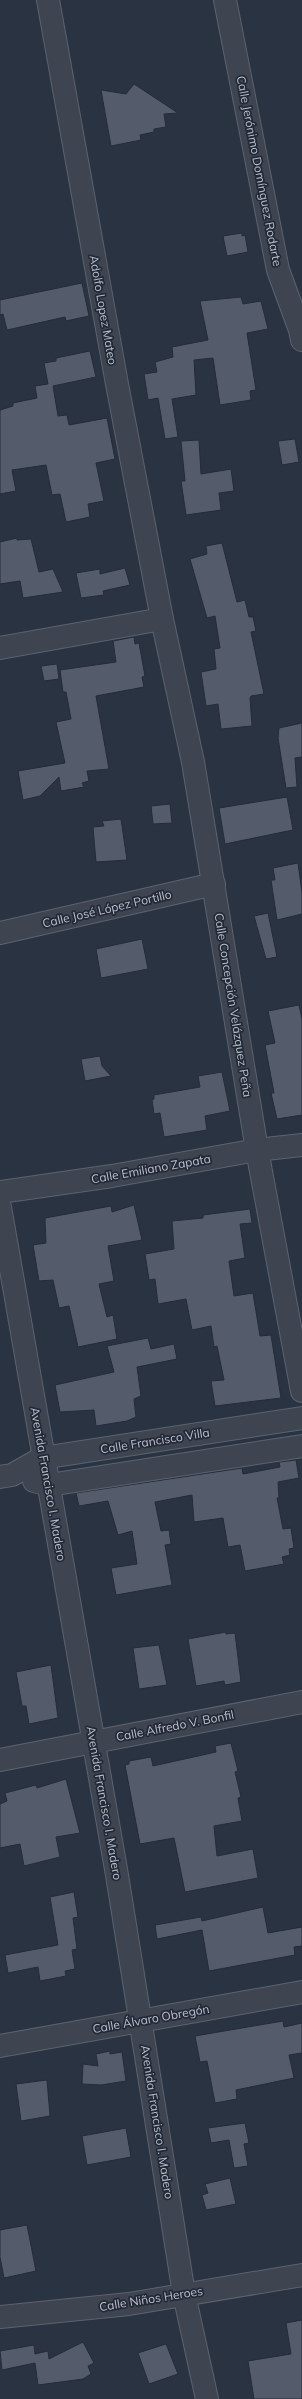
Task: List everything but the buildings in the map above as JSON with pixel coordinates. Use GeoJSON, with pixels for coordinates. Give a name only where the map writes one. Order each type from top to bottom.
{"type":"FeatureCollection","features":[{"type":"Feature","properties":{"kind":"street","name":"Adolfo Lopez Mateo"},"geometry":{"type":"LineString","coordinates":[[48,0],[80,183],[162,619]]}},
{"type":"Feature","properties":{"kind":"street"},"geometry":{"type":"LineString","coordinates":[[227,8],[244,0]]}},
{"type":"Feature","properties":{"kind":"street","name":"Calle Jerónimo Domínguez Rodarte"},"geometry":{"type":"LineString","coordinates":[[227,8],[278,270],[300,330],[302,340]]}},
{"type":"Feature","properties":{"kind":"street"},"geometry":{"type":"LineString","coordinates":[[0,648],[162,619]]}},
{"type":"Feature","properties":{"kind":"street","name":"Calle Concepción Velázquez Peña"},"geometry":{"type":"LineString","coordinates":[[162,619],[193,762],[257,1150],[302,1391]]}},
{"type":"Feature","properties":{"kind":"street","name":"Calle José López Portillo"},"geometry":{"type":"LineString","coordinates":[[0,934],[214,884]]}},
{"type":"Feature","properties":{"kind":"street","name":"Calle Emiliano Zapata"},"geometry":{"type":"LineString","coordinates":[[0,1192],[112,1176],[257,1150],[302,1145]]}},
{"type":"Feature","properties":{"kind":"street","name":"Avenida Francisco I. Madero"},"geometry":{"type":"LineString","coordinates":[[0,1207],[42,1458],[49,1485],[141,2020],[184,2294],[206,2399]]}},
{"type":"Feature","properties":{"kind":"street","name":"Calle Francisco Villa"},"geometry":{"type":"LineString","coordinates":[[6,1476],[42,1458],[302,1418]]}},
{"type":"Feature","properties":{"kind":"street","name":"Calle Francisco Villa"},"geometry":{"type":"LineString","coordinates":[[6,1476],[49,1485],[302,1446]]}},
{"type":"Feature","properties":{"kind":"street","name":"Calle Alfredo V. Bonfil"},"geometry":{"type":"LineString","coordinates":[[0,1760],[302,1702]]}},
{"type":"Feature","properties":{"kind":"street","name":"Calle Álvaro Obregón"},"geometry":{"type":"LineString","coordinates":[[0,2046],[302,1992]]}},
{"type":"Feature","properties":{"kind":"street","name":"Calle Niños Heroes"},"geometry":{"type":"LineString","coordinates":[[0,2317],[129,2304],[302,2276]]}}]}
